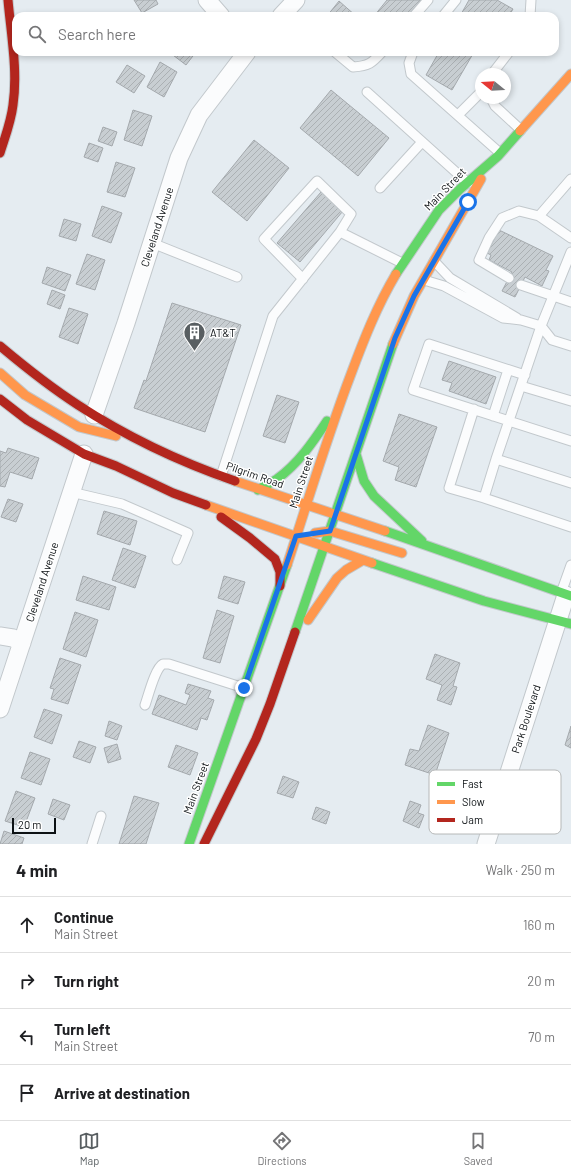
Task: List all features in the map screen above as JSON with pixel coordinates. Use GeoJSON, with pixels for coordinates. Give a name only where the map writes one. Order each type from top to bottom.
{"type":"FeatureCollection","features":[{"type":"Feature","properties":{"kind":"main road"},"geometry":{"type":"LineString","coordinates":[[8,0],[12,55]]}},
{"type":"Feature","properties":{"kind":"main road"},"geometry":{"type":"LineString","coordinates":[[0,153],[9,125],[14,100],[12,56]]}},
{"type":"Feature","properties":{"kind":"main road","name":"Main Street"},"geometry":{"type":"LineString","coordinates":[[189,844],[280,586],[342,400],[370,323],[383,295],[402,263],[439,210],[496,156],[571,74]]}},
{"type":"Feature","properties":{"kind":"main road","name":"Main Street"},"geometry":{"type":"LineString","coordinates":[[204,844],[256,739],[325,547],[395,338],[414,296],[421,273],[434,261],[496,156]]}},
{"type":"Feature","properties":{"kind":"main road"},"geometry":{"type":"LineString","coordinates":[[402,263],[421,273]]}},
{"type":"Feature","properties":{"kind":"main road","name":"Pilgrim Road"},"geometry":{"type":"LineString","coordinates":[[0,346],[50,386],[94,415],[142,443],[194,466],[258,490],[306,505],[566,595]]}},
{"type":"Feature","properties":{"kind":"main road"},"geometry":{"type":"LineString","coordinates":[[0,373],[25,396],[79,427],[142,443]]}},
{"type":"Feature","properties":{"kind":"main road"},"geometry":{"type":"LineString","coordinates":[[0,399],[28,420],[84,454],[116,466],[173,493],[484,601],[564,622]]}},
{"type":"Feature","properties":{"kind":"main road"},"geometry":{"type":"LineString","coordinates":[[258,490],[279,478],[293,465],[314,441],[342,400]]}},
{"type":"Feature","properties":{"kind":"main road"},"geometry":{"type":"LineString","coordinates":[[356,454],[364,481],[374,496],[429,548]]}},
{"type":"Feature","properties":{"kind":"main road"},"geometry":{"type":"LineString","coordinates":[[199,502],[250,538],[275,559],[280,572],[280,586]]}},
{"type":"Feature","properties":{"kind":"main road"},"geometry":{"type":"LineString","coordinates":[[296,536],[330,531],[409,555]]}},
{"type":"Feature","properties":{"kind":"main road"},"geometry":{"type":"LineString","coordinates":[[288,653],[337,578],[346,570],[363,560]]}},
{"type":"Feature","properties":{"kind":"main road"},"geometry":{"type":"LineString","coordinates":[[452,565],[478,565]]}},
{"type":"Feature","properties":{"kind":"street"},"geometry":{"type":"LineString","coordinates":[[207,0],[218,12]]}},
{"type":"Feature","properties":{"kind":"street","name":"Cleveland Avenue"},"geometry":{"type":"LineString","coordinates":[[94,415],[126,323],[179,158],[191,129],[208,102],[245,56]]}},
{"type":"Feature","properties":{"kind":"street","name":"Cleveland Avenue"},"geometry":{"type":"LineString","coordinates":[[0,709],[84,454]]}},
{"type":"Feature","properties":{"kind":"street","name":"Park Boulevard"},"geometry":{"type":"LineString","coordinates":[[512,770],[564,622],[566,595]]}},
{"type":"Feature","properties":{"kind":"street"},"geometry":{"type":"LineString","coordinates":[[0,636],[13,638],[22,643]]}},
{"type":"Feature","properties":{"kind":"street","name":"Park Boulevard"},"geometry":{"type":"LineString","coordinates":[[486,844],[490,834]]}},
{"type":"Feature","properties":{"kind":"lane"},"geometry":{"type":"LineString","coordinates":[[418,12],[428,0]]}},
{"type":"Feature","properties":{"kind":"lane"},"geometry":{"type":"LineString","coordinates":[[446,12],[456,0]]}},
{"type":"Feature","properties":{"kind":"lane"},"geometry":{"type":"LineString","coordinates":[[530,12],[531,0]]}},
{"type":"Feature","properties":{"kind":"lane"},"geometry":{"type":"LineString","coordinates":[[340,56],[353,67],[372,63],[378,56]]}},
{"type":"Feature","properties":{"kind":"lane"},"geometry":{"type":"LineString","coordinates":[[412,56],[409,63],[411,74],[458,116],[496,156]]}},
{"type":"Feature","properties":{"kind":"lane"},"geometry":{"type":"LineString","coordinates":[[497,68],[506,56]]}},
{"type":"Feature","properties":{"kind":"lane"},"geometry":{"type":"LineString","coordinates":[[366,92],[475,190]]}},
{"type":"Feature","properties":{"kind":"lane"},"geometry":{"type":"LineString","coordinates":[[458,116],[475,98]]}},
{"type":"Feature","properties":{"kind":"lane"},"geometry":{"type":"LineString","coordinates":[[494,104],[521,130]]}},
{"type":"Feature","properties":{"kind":"lane"},"geometry":{"type":"LineString","coordinates":[[380,188],[422,142]]}},
{"type":"Feature","properties":{"kind":"lane"},"geometry":{"type":"LineString","coordinates":[[538,216],[571,179]]}},
{"type":"Feature","properties":{"kind":"lane"},"geometry":{"type":"LineString","coordinates":[[220,476],[273,316],[303,279],[340,232],[351,214],[317,181],[264,239],[303,279]]}},
{"type":"Feature","properties":{"kind":"lane"},"geometry":{"type":"LineString","coordinates":[[509,278],[479,260],[489,238],[502,218],[519,211],[538,216],[571,238]]}},
{"type":"Feature","properties":{"kind":"lane"},"geometry":{"type":"LineString","coordinates":[[340,232],[402,263]]}},
{"type":"Feature","properties":{"kind":"lane"},"geometry":{"type":"LineString","coordinates":[[152,244],[237,277]]}},
{"type":"Feature","properties":{"kind":"lane"},"geometry":{"type":"LineString","coordinates":[[484,498],[541,326],[570,256]]}},
{"type":"Feature","properties":{"kind":"lane"},"geometry":{"type":"LineString","coordinates":[[434,261],[450,278],[521,320]]}},
{"type":"Feature","properties":{"kind":"lane"},"geometry":{"type":"LineString","coordinates":[[421,273],[503,318],[521,320],[541,326],[552,340],[571,346]]}},
{"type":"Feature","properties":{"kind":"lane"},"geometry":{"type":"LineString","coordinates":[[521,285],[571,302]]}},
{"type":"Feature","properties":{"kind":"lane"},"geometry":{"type":"LineString","coordinates":[[525,375],[429,344],[413,390],[571,441]]}},
{"type":"Feature","properties":{"kind":"lane"},"geometry":{"type":"LineString","coordinates":[[493,416],[508,370]]}},
{"type":"Feature","properties":{"kind":"lane"},"geometry":{"type":"LineString","coordinates":[[521,386],[571,401]]}},
{"type":"Feature","properties":{"kind":"lane"},"geometry":{"type":"LineString","coordinates":[[474,410],[449,488],[571,527]]}},
{"type":"Feature","properties":{"kind":"lane"},"geometry":{"type":"LineString","coordinates":[[496,459],[571,482]]}},
{"type":"Feature","properties":{"kind":"lane"},"geometry":{"type":"LineString","coordinates":[[71,492],[122,504],[188,533],[177,560]]}},
{"type":"Feature","properties":{"kind":"lane"},"geometry":{"type":"LineString","coordinates":[[566,595],[571,565]]}},
{"type":"Feature","properties":{"kind":"lane"},"geometry":{"type":"LineString","coordinates":[[146,705],[157,672],[161,665],[164,664],[169,664],[244,688]]}},
{"type":"Feature","properties":{"kind":"lane"},"geometry":{"type":"LineString","coordinates":[[92,844],[101,816]]}},
{"type":"Feature","properties":{"kind":"building"},"geometry":{"type":"Polygon","coordinates":[[[134,0],[156,0],[158,4],[141,12],[134,0]]]}},
{"type":"Feature","properties":{"kind":"building"},"geometry":{"type":"Polygon","coordinates":[[[387,0],[421,0],[411,12],[377,12],[387,0]]]}},
{"type":"Feature","properties":{"kind":"building"},"geometry":{"type":"Polygon","coordinates":[[[469,0],[497,0],[513,9],[511,12],[462,12],[469,0]]]}},
{"type":"Feature","properties":{"kind":"building"},"geometry":{"type":"Polygon","coordinates":[[[339,1],[351,12],[330,12],[339,1]]]}},
{"type":"Feature","properties":{"kind":"building"},"geometry":{"type":"Polygon","coordinates":[[[174,56],[193,56],[186,65],[174,56]]]}},
{"type":"Feature","properties":{"kind":"building"},"geometry":{"type":"Polygon","coordinates":[[[437,56],[472,56],[452,90],[426,75],[437,56]]]}},
{"type":"Feature","properties":{"kind":"building"},"geometry":{"type":"Polygon","coordinates":[[[160,62],[177,72],[164,97],[147,87],[160,62]]]}},
{"type":"Feature","properties":{"kind":"building"},"geometry":{"type":"Polygon","coordinates":[[[127,65],[145,76],[134,93],[116,82],[127,65]]]}},
{"type":"Feature","properties":{"kind":"building"},"geometry":{"type":"Polygon","coordinates":[[[331,90],[389,138],[358,176],[300,128],[331,90]]]}},
{"type":"Feature","properties":{"kind":"building"},"geometry":{"type":"Polygon","coordinates":[[[133,110],[152,116],[142,146],[124,140],[133,110]]]}},
{"type":"Feature","properties":{"kind":"building"},"geometry":{"type":"Polygon","coordinates":[[[103,127],[117,132],[112,146],[98,141],[103,127]]]}},
{"type":"Feature","properties":{"kind":"building"},"geometry":{"type":"Polygon","coordinates":[[[254,140],[289,168],[247,221],[212,192],[254,140]]]}},
{"type":"Feature","properties":{"kind":"building"},"geometry":{"type":"Polygon","coordinates":[[[89,143],[103,148],[98,162],[84,157],[89,143]]]}},
{"type":"Feature","properties":{"kind":"building"},"geometry":{"type":"Polygon","coordinates":[[[116,162],[135,168],[125,197],[107,192],[116,162]]]}},
{"type":"Feature","properties":{"kind":"building"},"geometry":{"type":"Polygon","coordinates":[[[321,192],[343,211],[300,262],[277,243],[321,192]]]}},
{"type":"Feature","properties":{"kind":"building"},"geometry":{"type":"Polygon","coordinates":[[[102,206],[122,213],[111,243],[92,236],[102,206]]]}},
{"type":"Feature","properties":{"kind":"building"},"geometry":{"type":"Polygon","coordinates":[[[64,219],[81,224],[76,241],[59,236],[64,219]]]}},
{"type":"Feature","properties":{"kind":"building"},"geometry":{"type":"Polygon","coordinates":[[[499,230],[553,256],[546,270],[549,271],[542,286],[525,277],[515,297],[502,291],[512,272],[489,260],[491,255],[487,253],[499,230]]]}},
{"type":"Feature","properties":{"kind":"building"},"geometry":{"type":"Polygon","coordinates":[[[87,254],[105,260],[95,290],[76,284],[87,254]]]}},
{"type":"Feature","properties":{"kind":"building"},"geometry":{"type":"Polygon","coordinates":[[[47,267],[71,275],[65,291],[42,283],[47,267]]]}},
{"type":"Feature","properties":{"kind":"building"},"geometry":{"type":"Polygon","coordinates":[[[52,290],[65,295],[60,309],[47,304],[52,290]]]}},
{"type":"Feature","properties":{"kind":"building","name":"AT&T"},"geometry":{"type":"Polygon","coordinates":[[[172,303],[241,325],[205,432],[134,408],[144,380],[146,381],[172,303]]]}},
{"type":"Feature","properties":{"kind":"building"},"geometry":{"type":"Polygon","coordinates":[[[69,308],[88,314],[78,344],[59,337],[69,308]]]}},
{"type":"Feature","properties":{"kind":"building"},"geometry":{"type":"Polygon","coordinates":[[[449,361],[496,377],[486,404],[449,391],[452,383],[442,380],[449,361]]]}},
{"type":"Feature","properties":{"kind":"building"},"geometry":{"type":"Polygon","coordinates":[[[277,395],[299,402],[285,443],[263,436],[277,395]]]}},
{"type":"Feature","properties":{"kind":"building"},"geometry":{"type":"Polygon","coordinates":[[[399,414],[437,427],[416,487],[395,480],[399,467],[383,461],[399,414]]]}},
{"type":"Feature","properties":{"kind":"building"},"geometry":{"type":"Polygon","coordinates":[[[8,448],[39,458],[32,479],[10,472],[5,487],[0,486],[0,451],[6,453],[8,448]]]}},
{"type":"Feature","properties":{"kind":"building"},"geometry":{"type":"Polygon","coordinates":[[[8,499],[23,504],[16,522],[1,517],[8,499]]]}},
{"type":"Feature","properties":{"kind":"building"},"geometry":{"type":"Polygon","coordinates":[[[104,511],[137,521],[130,545],[97,534],[104,511]]]}},
{"type":"Feature","properties":{"kind":"building"},"geometry":{"type":"Polygon","coordinates":[[[123,548],[146,556],[135,588],[112,580],[123,548]]]}},
{"type":"Feature","properties":{"kind":"building"},"geometry":{"type":"Polygon","coordinates":[[[83,576],[116,587],[109,610],[76,600],[83,576]]]}},
{"type":"Feature","properties":{"kind":"building"},"geometry":{"type":"Polygon","coordinates":[[[224,576],[245,582],[238,604],[218,598],[224,576]]]}},
{"type":"Feature","properties":{"kind":"building"},"geometry":{"type":"Polygon","coordinates":[[[217,610],[234,616],[220,663],[203,658],[217,610]]]}},
{"type":"Feature","properties":{"kind":"building"},"geometry":{"type":"Polygon","coordinates":[[[75,612],[98,620],[86,657],[63,649],[75,612]]]}},
{"type":"Feature","properties":{"kind":"building"},"geometry":{"type":"Polygon","coordinates":[[[435,654],[460,663],[453,686],[457,687],[451,705],[437,700],[442,685],[426,679],[435,654]]]}},
{"type":"Feature","properties":{"kind":"building"},"geometry":{"type":"Polygon","coordinates":[[[60,658],[81,665],[68,704],[51,699],[54,689],[50,688],[60,658]]]}},
{"type":"Feature","properties":{"kind":"building"},"geometry":{"type":"Polygon","coordinates":[[[188,684],[211,691],[208,698],[214,700],[207,720],[201,718],[197,730],[152,714],[159,695],[186,705],[190,695],[185,693],[188,684]]]}},
{"type":"Feature","properties":{"kind":"building"},"geometry":{"type":"Polygon","coordinates":[[[44,709],[62,715],[52,744],[34,737],[44,709]]]}},
{"type":"Feature","properties":{"kind":"building"},"geometry":{"type":"Polygon","coordinates":[[[109,721],[122,726],[117,740],[105,736],[109,721]]]}},
{"type":"Feature","properties":{"kind":"building"},"geometry":{"type":"Polygon","coordinates":[[[428,725],[449,733],[437,770],[429,770],[429,773],[405,765],[410,749],[419,751],[428,725]]]}},
{"type":"Feature","properties":{"kind":"building"},"geometry":{"type":"Polygon","coordinates":[[[571,726],[571,748],[565,745],[571,726]]]}},
{"type":"Feature","properties":{"kind":"building"},"geometry":{"type":"Polygon","coordinates":[[[79,741],[96,747],[90,763],[73,757],[79,741]]]}},
{"type":"Feature","properties":{"kind":"building"},"geometry":{"type":"Polygon","coordinates":[[[117,744],[121,759],[108,763],[104,748],[117,744]]]}},
{"type":"Feature","properties":{"kind":"building"},"geometry":{"type":"Polygon","coordinates":[[[176,745],[198,753],[190,775],[168,767],[176,745]]]}},
{"type":"Feature","properties":{"kind":"building"},"geometry":{"type":"Polygon","coordinates":[[[30,752],[50,759],[41,785],[21,778],[30,752]]]}},
{"type":"Feature","properties":{"kind":"building"},"geometry":{"type":"Polygon","coordinates":[[[283,776],[299,782],[293,798],[277,793],[283,776]]]}},
{"type":"Feature","properties":{"kind":"building"},"geometry":{"type":"Polygon","coordinates":[[[16,791],[35,798],[24,827],[5,821],[16,791]]]}},
{"type":"Feature","properties":{"kind":"building"},"geometry":{"type":"Polygon","coordinates":[[[134,796],[159,803],[146,844],[119,844],[134,796]]]}},
{"type":"Feature","properties":{"kind":"building"},"geometry":{"type":"Polygon","coordinates":[[[53,799],[70,805],[64,820],[48,814],[53,799]]]}},
{"type":"Feature","properties":{"kind":"building"},"geometry":{"type":"Polygon","coordinates":[[[410,801],[421,805],[418,813],[424,815],[419,828],[403,821],[410,801]]]}},
{"type":"Feature","properties":{"kind":"building"},"geometry":{"type":"Polygon","coordinates":[[[316,807],[330,812],[326,824],[312,819],[316,807]]]}},
{"type":"Feature","properties":{"kind":"building"},"geometry":{"type":"Polygon","coordinates":[[[4,831],[24,838],[22,844],[0,844],[4,831]]]}},
{"type":"Feature","properties":{"kind":"traffic: fast"},"geometry":{"type":"LineString","coordinates":[[396,274],[439,210],[460,189],[498,156],[520,131]]}},
{"type":"Feature","properties":{"kind":"traffic: fast"},"geometry":{"type":"LineString","coordinates":[[295,632],[393,344]]}},
{"type":"Feature","properties":{"kind":"traffic: fast"},"geometry":{"type":"LineString","coordinates":[[258,490],[277,479],[292,467],[311,445],[327,421]]}},
{"type":"Feature","properties":{"kind":"traffic: fast"},"geometry":{"type":"LineString","coordinates":[[356,454],[364,481],[374,496],[422,541]]}},
{"type":"Feature","properties":{"kind":"traffic: fast"},"geometry":{"type":"LineString","coordinates":[[385,531],[571,596]]}},
{"type":"Feature","properties":{"kind":"traffic: fast"},"geometry":{"type":"LineString","coordinates":[[372,563],[484,601],[571,624]]}},
{"type":"Feature","properties":{"kind":"traffic: fast"},"geometry":{"type":"LineString","coordinates":[[189,844],[287,565]]}},
{"type":"Feature","properties":{"kind":"traffic: slow"},"geometry":{"type":"LineString","coordinates":[[520,131],[571,74]]}},
{"type":"Feature","properties":{"kind":"traffic: slow"},"geometry":{"type":"LineString","coordinates":[[393,344],[414,296],[481,179]]}},
{"type":"Feature","properties":{"kind":"traffic: slow"},"geometry":{"type":"LineString","coordinates":[[287,565],[342,398],[371,323],[396,274]]}},
{"type":"Feature","properties":{"kind":"traffic: slow"},"geometry":{"type":"LineString","coordinates":[[0,373],[25,395],[79,427],[116,436]]}},
{"type":"Feature","properties":{"kind":"traffic: slow"},"geometry":{"type":"LineString","coordinates":[[235,481],[385,531]]}},
{"type":"Feature","properties":{"kind":"traffic: slow"},"geometry":{"type":"LineString","coordinates":[[206,505],[372,563]]}},
{"type":"Feature","properties":{"kind":"traffic: slow"},"geometry":{"type":"LineString","coordinates":[[315,533],[330,531],[402,553]]}},
{"type":"Feature","properties":{"kind":"traffic: slow"},"geometry":{"type":"LineString","coordinates":[[308,620],[337,578],[346,570],[363,560]]}},
{"type":"Feature","properties":{"kind":"traffic: jam"},"geometry":{"type":"LineString","coordinates":[[8,0],[12,35]]}},
{"type":"Feature","properties":{"kind":"traffic: jam"},"geometry":{"type":"LineString","coordinates":[[0,153],[8,129],[13,105],[15,79],[14,56]]}},
{"type":"Feature","properties":{"kind":"traffic: jam"},"geometry":{"type":"LineString","coordinates":[[0,346],[58,391],[115,428],[194,466],[235,481]]}},
{"type":"Feature","properties":{"kind":"traffic: jam"},"geometry":{"type":"LineString","coordinates":[[0,399],[27,420],[84,454],[116,466],[173,493],[206,505]]}},
{"type":"Feature","properties":{"kind":"traffic: jam"},"geometry":{"type":"LineString","coordinates":[[221,517],[250,538],[275,559],[280,572],[280,586]]}},
{"type":"Feature","properties":{"kind":"traffic: jam"},"geometry":{"type":"LineString","coordinates":[[204,844],[256,739],[295,632]]}},
{"type":"Feature","properties":{"kind":"place","name":"AT&T"},"geometry":{"type":"Point","coordinates":[194,352]}},
{"type":"Feature","properties":{"kind":"route"},"geometry":{"type":"LineString","coordinates":[[244,688],[296,536],[330,531],[395,338],[414,296],[468,202]]}}]}
